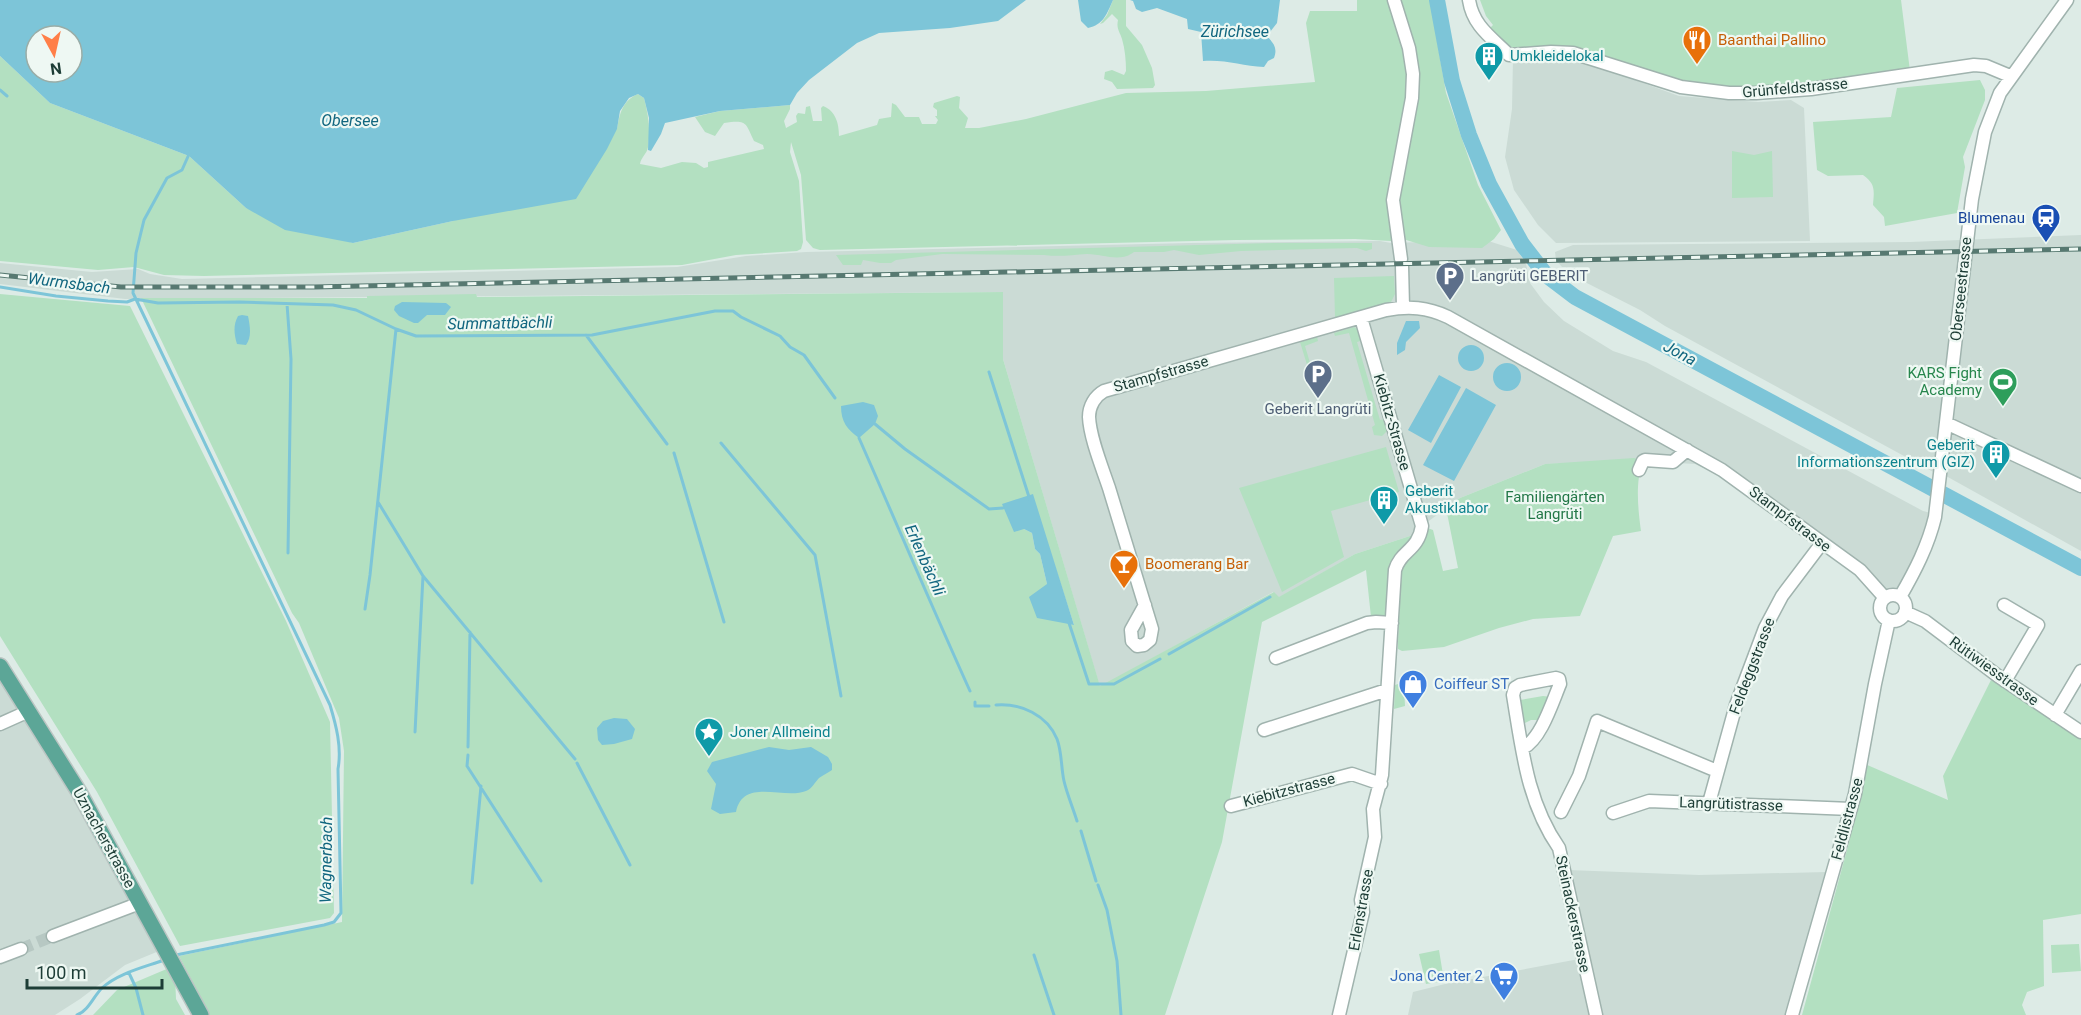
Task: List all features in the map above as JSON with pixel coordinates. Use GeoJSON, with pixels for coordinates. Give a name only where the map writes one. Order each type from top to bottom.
{"type":"FeatureCollection","features":[{"type":"Feature","properties":{"kind":"main road","name":"Uznacherstrasse"},"geometry":{"type":"LineString","coordinates":[[0,666],[79,792],[201,1015]]}},
{"type":"Feature","properties":{"kind":"street"},"geometry":{"type":"LineString","coordinates":[[1394,0],[1409,48],[1413,74],[1412,98],[1394,200],[1403,308]]}},
{"type":"Feature","properties":{"kind":"street","name":"Grünfeldstrasse"},"geometry":{"type":"LineString","coordinates":[[1469,0],[1476,24],[1509,55],[1573,53],[1682,87],[1729,93],[1784,92],[1974,66],[1986,66],[2010,76]]}},
{"type":"Feature","properties":{"kind":"street","name":"Oberseestrasse"},"geometry":{"type":"LineString","coordinates":[[1946,423],[1972,199],[1980,153],[1992,111],[2010,76],[2067,0]]}},
{"type":"Feature","properties":{"kind":"street","name":"Stampfstrasse"},"geometry":{"type":"LineString","coordinates":[[1145,605],[1092,433],[1089,418],[1094,400],[1104,391],[1403,308],[1421,308],[1448,317],[1687,450],[1743,484],[1860,570],[1886,598]]}},
{"type":"Feature","properties":{"kind":"street","name":"Kiebitz-Strasse"},"geometry":{"type":"LineString","coordinates":[[1361,318],[1422,526],[1417,543],[1400,558],[1396,566],[1392,623]]}},
{"type":"Feature","properties":{"kind":"street"},"geometry":{"type":"LineString","coordinates":[[1900,597],[1931,536],[1946,423],[2081,486]]}},
{"type":"Feature","properties":{"kind":"street"},"geometry":{"type":"LineString","coordinates":[[1640,470],[1643,461],[1673,462],[1687,450]]}},
{"type":"Feature","properties":{"kind":"street","name":"Feldeggstrasse"},"geometry":{"type":"LineString","coordinates":[[1709,803],[1736,705],[1765,628],[1782,596],[1822,543]]}},
{"type":"Feature","properties":{"kind":"street"},"geometry":{"type":"LineString","coordinates":[[1893,595],[1900,597],[1905,604],[1905,612],[1900,618],[1889,620],[1885,618],[1881,605],[1886,598],[1893,595]]}},
{"type":"Feature","properties":{"kind":"street"},"geometry":{"type":"LineString","coordinates":[[2004,605],[2043,623],[2005,681]]}},
{"type":"Feature","properties":{"kind":"street","name":"Rütiwiesstrasse"},"geometry":{"type":"LineString","coordinates":[[1905,612],[1925,621],[2005,681],[2081,732]]}},
{"type":"Feature","properties":{"kind":"street","name":"Feldlistrasse"},"geometry":{"type":"LineString","coordinates":[[1792,1015],[1851,809],[1889,620]]}},
{"type":"Feature","properties":{"kind":"street"},"geometry":{"type":"LineString","coordinates":[[1276,658],[1367,623],[1392,623],[1381,784]]}},
{"type":"Feature","properties":{"kind":"street"},"geometry":{"type":"LineString","coordinates":[[2055,715],[2081,671]]}},
{"type":"Feature","properties":{"kind":"street","name":"Steinackerstrasse"},"geometry":{"type":"LineString","coordinates":[[1523,748],[1532,742],[1538,733],[1560,684],[1559,679],[1520,684],[1513,691],[1523,748],[1531,791],[1545,828],[1558,848],[1596,1015]]}},
{"type":"Feature","properties":{"kind":"street"},"geometry":{"type":"LineString","coordinates":[[1264,730],[1387,690]]}},
{"type":"Feature","properties":{"kind":"street"},"geometry":{"type":"LineString","coordinates":[[0,724],[29,711]]}},
{"type":"Feature","properties":{"kind":"street"},"geometry":{"type":"LineString","coordinates":[[1562,812],[1579,776],[1597,721],[1717,771]]}},
{"type":"Feature","properties":{"kind":"street","name":"Kiebitzstrasse"},"geometry":{"type":"LineString","coordinates":[[1231,806],[1352,774],[1381,784]]}},
{"type":"Feature","properties":{"kind":"street","name":"Erlenstrasse"},"geometry":{"type":"LineString","coordinates":[[1339,1015],[1363,912],[1361,900],[1375,837],[1375,804],[1381,784]]}},
{"type":"Feature","properties":{"kind":"street","name":"Langrütistrasse"},"geometry":{"type":"LineString","coordinates":[[1613,813],[1649,801],[1851,809]]}},
{"type":"Feature","properties":{"kind":"street"},"geometry":{"type":"LineString","coordinates":[[53,936],[140,903]]}},
{"type":"Feature","properties":{"kind":"street"},"geometry":{"type":"LineString","coordinates":[[0,957],[21,949]]}},
{"type":"Feature","properties":{"kind":"shaded area"},"geometry":{"type":"Polygon","coordinates":[[[1513,58],[1568,59],[1602,68],[1679,96],[1758,102],[1791,100],[1804,108],[1810,241],[1556,243],[1538,225],[1514,190],[1505,157],[1512,109],[1513,58]]]}},
{"type":"Feature","properties":{"kind":"shaded area"},"geometry":{"type":"Polygon","coordinates":[[[2081,235],[2081,551],[1665,326],[1640,310],[1573,276],[1590,267],[1562,267],[1556,260],[1555,252],[1573,245],[1910,242],[2081,235]]]}},
{"type":"Feature","properties":{"kind":"shaded area"},"geometry":{"type":"Polygon","coordinates":[[[1485,240],[1517,250],[1526,264],[1530,283],[1544,302],[1564,321],[1613,351],[1646,362],[1923,511],[1935,514],[1897,595],[1889,596],[1757,494],[1695,464],[1643,461],[1545,464],[1460,498],[1413,535],[1355,554],[1279,598],[1273,592],[1100,687],[1003,359],[1003,292],[125,299],[0,284],[0,263],[92,272],[138,269],[150,274],[182,279],[677,267],[746,256],[806,252],[1189,243],[1380,241],[1391,243],[1485,240]]]}},
{"type":"Feature","properties":{"kind":"shaded area"},"geometry":{"type":"Polygon","coordinates":[[[0,666],[159,951],[125,965],[55,1015],[0,1015],[0,666]]]}},
{"type":"Feature","properties":{"kind":"shaded area"},"geometry":{"type":"Polygon","coordinates":[[[1568,870],[1699,875],[1826,872],[1786,1015],[1408,1015],[1413,992],[1579,959],[1568,870]]]}},
{"type":"Feature","properties":{"kind":"green space"},"geometry":{"type":"Polygon","coordinates":[[[1113,0],[1126,0],[1126,26],[1142,45],[1152,68],[1155,85],[1153,88],[1117,89],[1112,82],[1104,79],[1105,72],[1112,70],[1124,75],[1126,71],[1125,51],[1118,20],[1112,14],[1100,24],[1107,15],[1113,0]]]}},
{"type":"Feature","properties":{"kind":"green space"},"geometry":{"type":"Polygon","coordinates":[[[1357,0],[1390,0],[1406,53],[1409,84],[1391,241],[1236,240],[820,250],[813,248],[806,240],[801,175],[791,142],[790,152],[799,181],[803,242],[801,249],[797,251],[736,255],[682,265],[204,276],[164,275],[134,267],[98,270],[0,261],[0,56],[24,79],[24,84],[30,84],[50,103],[189,156],[246,208],[353,243],[453,221],[617,129],[625,104],[638,94],[644,98],[649,128],[647,149],[640,164],[661,168],[682,162],[696,163],[704,168],[708,167],[708,162],[764,149],[763,145],[754,141],[749,130],[741,122],[724,123],[715,136],[705,132],[695,117],[720,111],[790,105],[784,121],[786,128],[797,122],[798,113],[805,114],[806,107],[810,106],[813,121],[822,121],[821,108],[823,106],[836,118],[839,136],[877,125],[879,119],[891,117],[892,103],[905,117],[919,117],[922,124],[936,124],[938,120],[935,116],[937,116],[937,110],[933,107],[934,103],[957,96],[960,97],[959,108],[968,118],[965,128],[979,128],[1026,119],[1126,93],[1206,91],[1315,82],[1306,23],[1310,11],[1357,11],[1357,0]]]}},
{"type":"Feature","properties":{"kind":"green space"},"geometry":{"type":"Polygon","coordinates":[[[1398,0],[1430,0],[1446,93],[1478,185],[1501,230],[1482,248],[1429,247],[1403,239],[1397,202],[1416,102],[1398,0]]]}},
{"type":"Feature","properties":{"kind":"green space"},"geometry":{"type":"Polygon","coordinates":[[[1480,0],[1901,0],[1910,71],[1810,84],[1748,89],[1688,84],[1563,48],[1512,48],[1488,30],[1493,25],[1486,16],[1480,0]]]}},
{"type":"Feature","properties":{"kind":"green space"},"geometry":{"type":"Polygon","coordinates":[[[1980,80],[1985,90],[1985,100],[1963,157],[1965,167],[1957,213],[1885,226],[1884,217],[1873,205],[1873,188],[1867,178],[1863,175],[1828,176],[1817,170],[1813,122],[1891,117],[1897,88],[1980,80]]]}},
{"type":"Feature","properties":{"kind":"green space"},"geometry":{"type":"Polygon","coordinates":[[[1732,151],[1754,155],[1772,151],[1773,197],[1732,198],[1732,151]]]}},
{"type":"Feature","properties":{"kind":"green space"},"geometry":{"type":"Polygon","coordinates":[[[1272,243],[1372,243],[1372,249],[1366,251],[1357,248],[1241,251],[1199,255],[1174,250],[1134,252],[1123,257],[1087,254],[1055,256],[942,254],[896,260],[891,263],[863,260],[861,265],[843,265],[836,255],[1272,243]]]}},
{"type":"Feature","properties":{"kind":"green space"},"geometry":{"type":"Polygon","coordinates":[[[1394,276],[1395,294],[1390,304],[1335,318],[1334,278],[1394,276]]]}},
{"type":"Feature","properties":{"kind":"green space","name":"Familiengärten Langrüti"},"geometry":{"type":"Polygon","coordinates":[[[1003,292],[1003,359],[1100,686],[1274,592],[1279,597],[1355,554],[1413,535],[1422,526],[1433,530],[1443,571],[1458,568],[1446,508],[1460,498],[1545,464],[1634,458],[1643,461],[1638,487],[1641,531],[1613,536],[1580,616],[1533,619],[1444,647],[1402,651],[1398,649],[1400,599],[1389,600],[1388,616],[1371,617],[1366,570],[1262,622],[1222,842],[1165,1015],[210,1015],[179,956],[342,922],[344,751],[339,718],[299,623],[292,613],[141,298],[367,298],[367,296],[476,294],[477,297],[1003,292]],[[1032,495],[1024,529],[1032,533],[1047,584],[1074,625],[1032,495]]]}},
{"type":"Feature","properties":{"kind":"green space"},"geometry":{"type":"Polygon","coordinates":[[[0,294],[130,306],[286,621],[330,722],[334,913],[330,918],[180,946],[97,792],[0,636],[0,294]]]}},
{"type":"Feature","properties":{"kind":"green space"},"geometry":{"type":"Polygon","coordinates":[[[1354,327],[1359,330],[1364,340],[1357,342],[1380,420],[1386,419],[1388,430],[1382,436],[1374,435],[1372,427],[1375,425],[1349,333],[1335,336],[1334,333],[1354,327]]]}},
{"type":"Feature","properties":{"kind":"green space"},"geometry":{"type":"Polygon","coordinates":[[[1317,337],[1318,341],[1305,346],[1319,393],[1316,394],[1300,342],[1317,337]]]}},
{"type":"Feature","properties":{"kind":"green space"},"geometry":{"type":"Polygon","coordinates":[[[1386,447],[1399,492],[1331,511],[1344,557],[1282,592],[1239,488],[1386,447]]]}},
{"type":"Feature","properties":{"kind":"green space"},"geometry":{"type":"Polygon","coordinates":[[[1991,680],[2081,736],[2081,914],[2043,920],[2044,986],[2027,992],[2022,1005],[2026,1015],[1802,1015],[1850,839],[1847,838],[1865,764],[1948,800],[1943,776],[1991,680]]]}},
{"type":"Feature","properties":{"kind":"green space"},"geometry":{"type":"Polygon","coordinates":[[[1395,685],[1404,686],[1405,706],[1394,709],[1395,685]]]}},
{"type":"Feature","properties":{"kind":"green space"},"geometry":{"type":"Polygon","coordinates":[[[1543,696],[1552,697],[1539,720],[1531,720],[1521,725],[1520,700],[1543,696]]]}},
{"type":"Feature","properties":{"kind":"green space"},"geometry":{"type":"Polygon","coordinates":[[[2079,944],[2081,971],[2052,973],[2051,945],[2079,944]]]}},
{"type":"Feature","properties":{"kind":"green space"},"geometry":{"type":"Polygon","coordinates":[[[1439,950],[1444,981],[1426,984],[1419,954],[1439,950]]]}},
{"type":"Feature","properties":{"kind":"green space"},"geometry":{"type":"Polygon","coordinates":[[[169,968],[175,975],[176,999],[185,1015],[93,1015],[117,990],[169,968]]]}},
{"type":"Feature","properties":{"kind":"water","name":"Obersee"},"geometry":{"type":"Polygon","coordinates":[[[0,0],[1026,0],[998,21],[950,28],[879,33],[857,43],[809,80],[790,105],[720,111],[665,123],[651,151],[648,150],[649,118],[644,98],[638,94],[629,98],[620,111],[617,129],[607,149],[576,199],[453,221],[353,243],[285,230],[246,208],[189,156],[50,103],[30,84],[84,84],[84,24],[24,24],[24,79],[0,56],[0,0]]]}},
{"type":"Feature","properties":{"kind":"water"},"geometry":{"type":"Polygon","coordinates":[[[1078,0],[1113,0],[1101,22],[1088,28],[1081,21],[1078,0]]]}},
{"type":"Feature","properties":{"kind":"water","name":"Zürichsee"},"geometry":{"type":"Polygon","coordinates":[[[1130,0],[1280,0],[1277,23],[1267,36],[1275,48],[1274,58],[1264,67],[1203,61],[1201,32],[1188,29],[1187,19],[1157,8],[1142,12],[1136,9],[1133,1],[1130,0]]]}},
{"type":"Feature","properties":{"kind":"water"},"geometry":{"type":"Polygon","coordinates":[[[402,302],[446,303],[451,307],[445,315],[427,315],[418,323],[414,323],[399,316],[394,310],[395,306],[402,302]]]}},
{"type":"Feature","properties":{"kind":"water"},"geometry":{"type":"Polygon","coordinates":[[[242,315],[248,316],[250,335],[246,345],[237,344],[235,333],[236,319],[242,315]]]}},
{"type":"Feature","properties":{"kind":"water"},"geometry":{"type":"Polygon","coordinates":[[[1406,321],[1419,321],[1420,328],[1406,342],[1405,350],[1397,355],[1397,343],[1406,321]]]}},
{"type":"Feature","properties":{"kind":"water"},"geometry":{"type":"Polygon","coordinates":[[[1471,345],[1480,349],[1484,358],[1480,367],[1471,371],[1462,367],[1458,358],[1462,349],[1471,345]]]}},
{"type":"Feature","properties":{"kind":"water"},"geometry":{"type":"Polygon","coordinates":[[[1507,363],[1517,367],[1521,377],[1517,387],[1507,391],[1497,387],[1493,377],[1497,367],[1507,363]]]}},
{"type":"Feature","properties":{"kind":"water"},"geometry":{"type":"Polygon","coordinates":[[[1439,375],[1461,387],[1431,443],[1408,430],[1439,375]]]}},
{"type":"Feature","properties":{"kind":"water"},"geometry":{"type":"Polygon","coordinates":[[[1466,388],[1496,405],[1454,481],[1423,465],[1466,388]]]}},
{"type":"Feature","properties":{"kind":"water"},"geometry":{"type":"Polygon","coordinates":[[[863,402],[874,405],[878,416],[875,424],[859,438],[846,425],[841,406],[863,402]]]}},
{"type":"Feature","properties":{"kind":"water"},"geometry":{"type":"Polygon","coordinates":[[[1033,494],[1074,625],[1037,618],[1029,597],[1047,584],[1040,554],[1035,549],[1032,533],[1024,529],[1014,532],[1002,504],[1033,494]]]}},
{"type":"Feature","properties":{"kind":"water"},"geometry":{"type":"Polygon","coordinates":[[[614,718],[627,719],[635,729],[632,739],[602,745],[598,740],[597,728],[603,721],[614,718]]]}},
{"type":"Feature","properties":{"kind":"water"},"geometry":{"type":"Polygon","coordinates":[[[769,747],[789,750],[811,747],[828,757],[832,770],[819,778],[806,791],[797,793],[755,792],[740,801],[736,812],[720,814],[711,809],[716,784],[707,771],[712,762],[769,747]]]}},
{"type":"Feature","properties":{"kind":"waterway","name":"Jona"},"geometry":{"type":"LineString","coordinates":[[1437,0],[1452,81],[1469,135],[1489,184],[1522,244],[1546,275],[1575,297],[2081,568]]}},
{"type":"Feature","properties":{"kind":"waterway"},"geometry":{"type":"LineString","coordinates":[[0,90],[7,96]]}},
{"type":"Feature","properties":{"kind":"waterway"},"geometry":{"type":"LineString","coordinates":[[176,955],[324,925],[334,922],[341,913],[339,744],[330,705],[133,293],[136,253],[144,220],[167,178],[182,170],[190,152]]}},
{"type":"Feature","properties":{"kind":"waterway","name":"Summattbächli"},"geometry":{"type":"LineString","coordinates":[[0,287],[108,301],[127,302],[135,299],[158,303],[239,302],[333,305],[356,310],[416,336],[592,335],[715,311],[733,311],[780,336],[790,347],[804,355],[835,398]]}},
{"type":"Feature","properties":{"kind":"waterway"},"geometry":{"type":"LineString","coordinates":[[287,304],[291,359],[288,553]]}},
{"type":"Feature","properties":{"kind":"waterway"},"geometry":{"type":"LineString","coordinates":[[365,609],[396,329]]}},
{"type":"Feature","properties":{"kind":"waterway"},"geometry":{"type":"LineString","coordinates":[[586,335],[667,444]]}},
{"type":"Feature","properties":{"kind":"waterway"},"geometry":{"type":"LineString","coordinates":[[989,372],[1030,500]]}},
{"type":"Feature","properties":{"kind":"waterway"},"geometry":{"type":"LineString","coordinates":[[875,424],[905,449],[989,509],[1003,508]]}},
{"type":"Feature","properties":{"kind":"waterway","name":"Erlenbächli"},"geometry":{"type":"LineString","coordinates":[[859,438],[970,691]]}},
{"type":"Feature","properties":{"kind":"waterway"},"geometry":{"type":"LineString","coordinates":[[721,443],[815,555],[841,696]]}},
{"type":"Feature","properties":{"kind":"waterway"},"geometry":{"type":"LineString","coordinates":[[674,453],[724,622]]}},
{"type":"Feature","properties":{"kind":"waterway"},"geometry":{"type":"LineString","coordinates":[[378,502],[423,576],[575,759]]}},
{"type":"Feature","properties":{"kind":"waterway"},"geometry":{"type":"LineString","coordinates":[[415,732],[423,576]]}},
{"type":"Feature","properties":{"kind":"waterway"},"geometry":{"type":"LineString","coordinates":[[1169,654],[1270,597]]}},
{"type":"Feature","properties":{"kind":"waterway"},"geometry":{"type":"LineString","coordinates":[[1069,623],[1089,684],[1114,684],[1160,659]]}},
{"type":"Feature","properties":{"kind":"waterway"},"geometry":{"type":"LineString","coordinates":[[468,747],[470,632]]}},
{"type":"Feature","properties":{"kind":"waterway","name":"Erlenbächli"},"geometry":{"type":"LineString","coordinates":[[975,702],[975,706],[989,706]]}},
{"type":"Feature","properties":{"kind":"waterway","name":"Erlenbächli"},"geometry":{"type":"LineString","coordinates":[[996,705],[1015,706],[1032,712],[1047,723],[1053,731],[1059,744],[1064,781],[1077,821]]}},
{"type":"Feature","properties":{"kind":"waterway"},"geometry":{"type":"LineString","coordinates":[[468,755],[467,766],[541,881]]}},
{"type":"Feature","properties":{"kind":"waterway"},"geometry":{"type":"LineString","coordinates":[[577,763],[630,865]]}},
{"type":"Feature","properties":{"kind":"waterway"},"geometry":{"type":"LineString","coordinates":[[472,883],[481,786]]}},
{"type":"Feature","properties":{"kind":"waterway","name":"Erlenbächli"},"geometry":{"type":"LineString","coordinates":[[1081,831],[1096,881]]}},
{"type":"Feature","properties":{"kind":"waterway","name":"Erlenbächli"},"geometry":{"type":"LineString","coordinates":[[1098,885],[1107,910],[1117,961],[1121,1015]]}},
{"type":"Feature","properties":{"kind":"waterway"},"geometry":{"type":"LineString","coordinates":[[1034,955],[1054,1015]]}},
{"type":"Feature","properties":{"kind":"waterway","name":"Wagnerbach"},"geometry":{"type":"LineString","coordinates":[[77,1015],[85,1010],[108,983],[132,971],[164,960]]}},
{"type":"Feature","properties":{"kind":"waterway"},"geometry":{"type":"LineString","coordinates":[[129,973],[136,988],[143,1015]]}},
{"type":"Feature","properties":{"kind":"tunnel"},"geometry":{"type":"LineString","coordinates":[[21,949],[53,936]]}},
{"type":"Feature","properties":{"kind":"railway"},"geometry":{"type":"LineString","coordinates":[[0,275],[121,287],[314,287],[2081,249]]}},
{"type":"Feature","properties":{"kind":"place","name":"Baanthai Pallino"},"geometry":{"type":"Point","coordinates":[1697,66]}},
{"type":"Feature","properties":{"kind":"place","name":"Umkleidelokal"},"geometry":{"type":"Point","coordinates":[1489,82]}},
{"type":"Feature","properties":{"kind":"place","name":"Blumenau"},"geometry":{"type":"Point","coordinates":[2046,244]}},
{"type":"Feature","properties":{"kind":"place","name":"Langrüti GEBERIT"},"geometry":{"type":"Point","coordinates":[1450,302]}},
{"type":"Feature","properties":{"kind":"place","name":"Geberit Langrüti"},"geometry":{"type":"Point","coordinates":[1318,400]}},
{"type":"Feature","properties":{"kind":"place","name":"KARS Fight Academy"},"geometry":{"type":"Point","coordinates":[2003,408]}},
{"type":"Feature","properties":{"kind":"place","name":"Geberit Informationszentrum (GIZ)"},"geometry":{"type":"Point","coordinates":[1996,480]}},
{"type":"Feature","properties":{"kind":"place","name":"Geberit Akustiklabor"},"geometry":{"type":"Point","coordinates":[1384,526]}},
{"type":"Feature","properties":{"kind":"place","name":"Boomerang Bar"},"geometry":{"type":"Point","coordinates":[1124,590]}},
{"type":"Feature","properties":{"kind":"place","name":"Coiffeur ST"},"geometry":{"type":"Point","coordinates":[1413,710]}},
{"type":"Feature","properties":{"kind":"place","name":"Joner Allmeind"},"geometry":{"type":"Point","coordinates":[709,758]}},
{"type":"Feature","properties":{"kind":"place","name":"Jona Center 2"},"geometry":{"type":"Point","coordinates":[1504,1002]}},
{"type":"Feature","properties":{"kind":"water label","name":"Wurmsbach"},"geometry":{"type":"Point","coordinates":[69,283]}}]}
